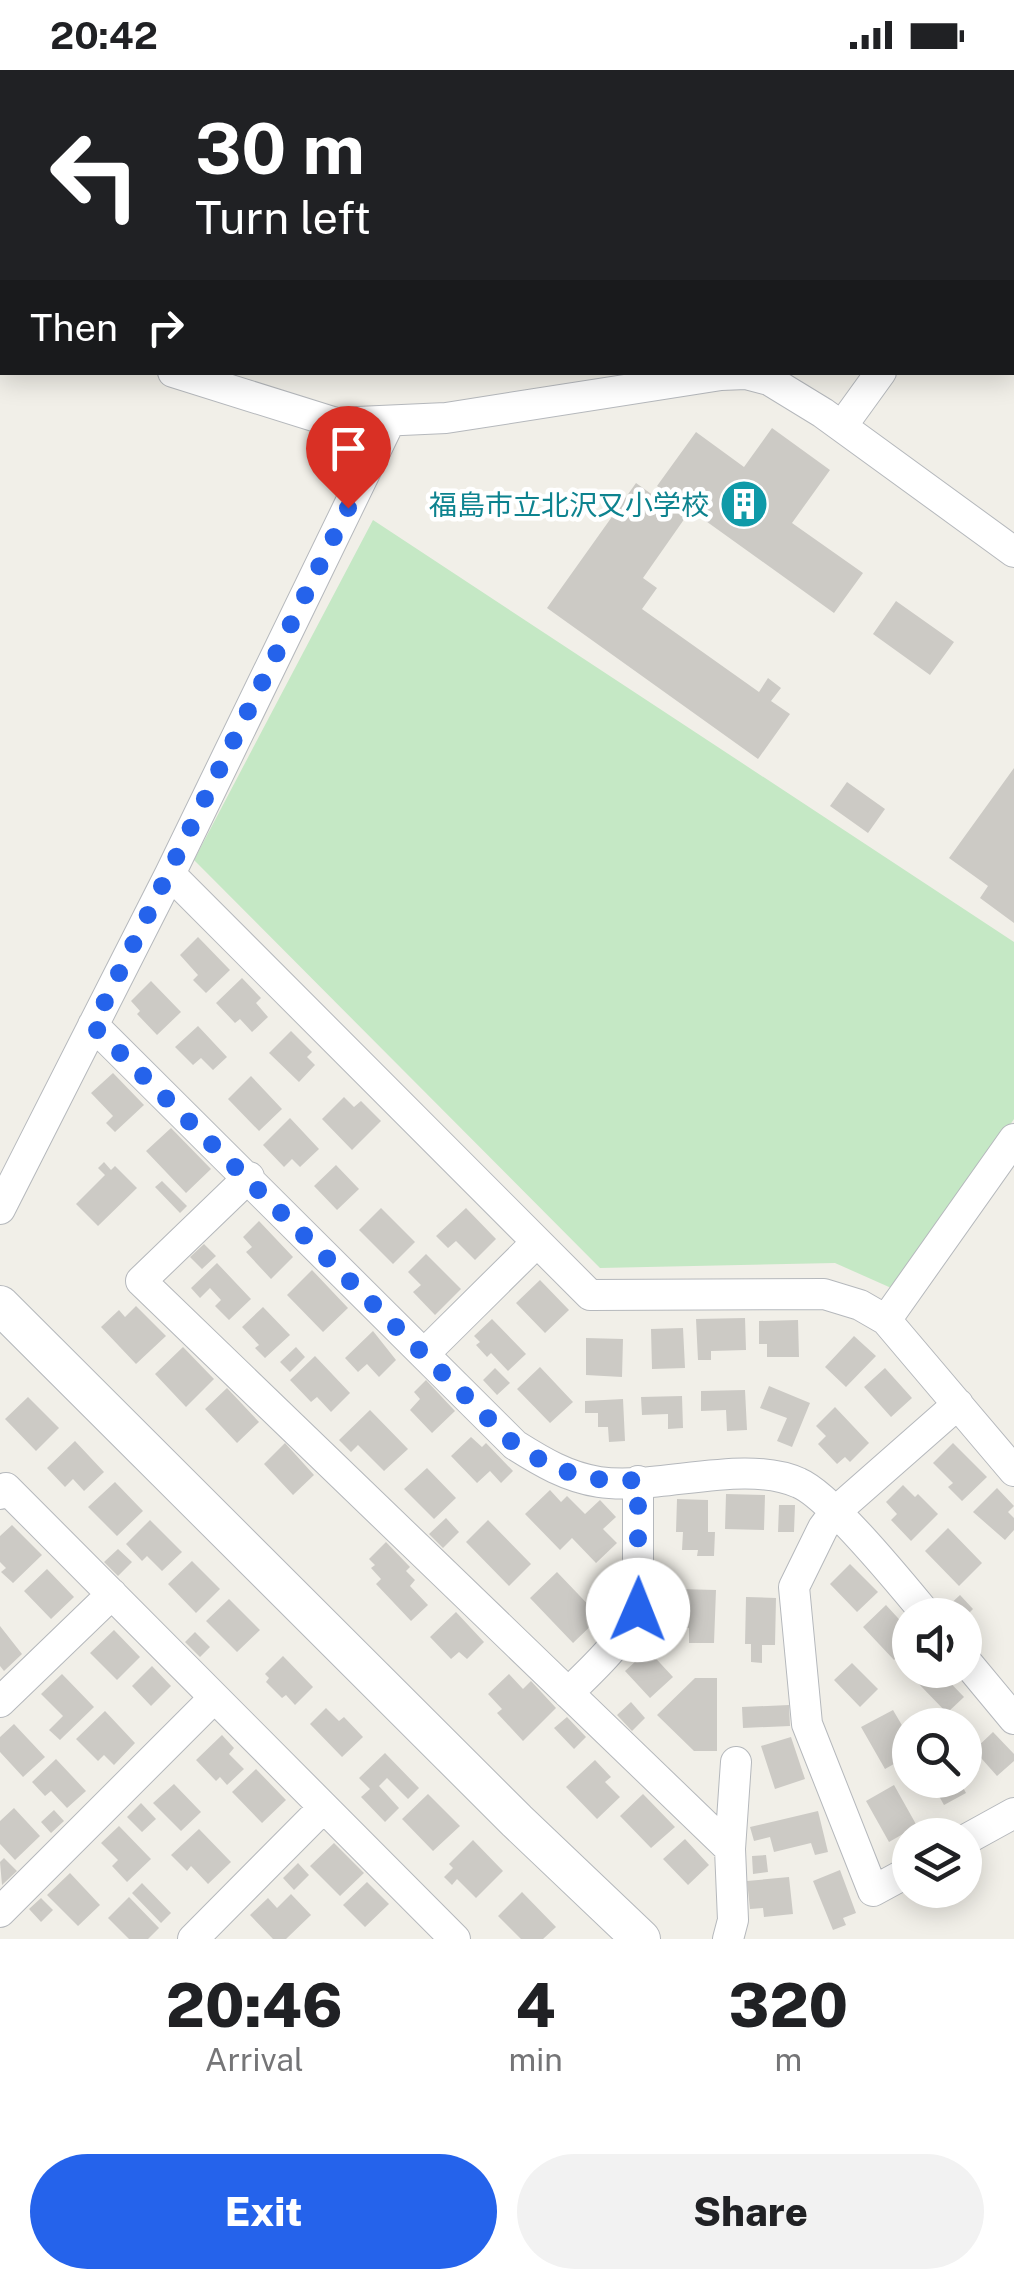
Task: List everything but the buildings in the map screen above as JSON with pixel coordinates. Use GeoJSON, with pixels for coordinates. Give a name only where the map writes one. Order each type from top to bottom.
{"type":"FeatureCollection","features":[{"type":"Feature","properties":{"kind":"street"},"geometry":{"type":"LineString","coordinates":[[191,375],[260,386],[336,423],[446,418],[721,375]]}},
{"type":"Feature","properties":{"kind":"street"},"geometry":{"type":"LineString","coordinates":[[750,375],[789,382],[842,426],[1014,552]]}},
{"type":"Feature","properties":{"kind":"street"},"geometry":{"type":"LineString","coordinates":[[842,426],[879,375]]}},
{"type":"Feature","properties":{"kind":"street"},"geometry":{"type":"LineString","coordinates":[[0,1208],[170,874],[390,420]]}},
{"type":"Feature","properties":{"kind":"street"},"geometry":{"type":"LineString","coordinates":[[170,874],[590,1295],[824,1294],[860,1305],[886,1320],[1014,1471]]}},
{"type":"Feature","properties":{"kind":"street"},"geometry":{"type":"LineString","coordinates":[[93,1026],[515,1445],[554,1469],[601,1482],[754,1474],[806,1486],[912,1598]]}},
{"type":"Feature","properties":{"kind":"street"},"geometry":{"type":"LineString","coordinates":[[886,1320],[1014,1139]]}},
{"type":"Feature","properties":{"kind":"street"},"geometry":{"type":"LineString","coordinates":[[249,1177],[141,1281],[730,1850]]}},
{"type":"Feature","properties":{"kind":"street"},"geometry":{"type":"LineString","coordinates":[[424,1354],[537,1242]]}},
{"type":"Feature","properties":{"kind":"street"},"geometry":{"type":"LineString","coordinates":[[0,1305],[640,1939]]}},
{"type":"Feature","properties":{"kind":"street"},"geometry":{"type":"LineString","coordinates":[[892,1881],[873,1891],[807,1724],[794,1587],[834,1513],[958,1404]]}},
{"type":"Feature","properties":{"kind":"street"},"geometry":{"type":"LineString","coordinates":[[568,1693],[598,1665],[638,1610],[638,1480]]}},
{"type":"Feature","properties":{"kind":"street"},"geometry":{"type":"LineString","coordinates":[[0,1494],[6,1488],[455,1939]]}},
{"type":"Feature","properties":{"kind":"street"},"geometry":{"type":"LineString","coordinates":[[0,1702],[112,1594]]}},
{"type":"Feature","properties":{"kind":"street"},"geometry":{"type":"LineString","coordinates":[[982,1680],[1014,1719]]}},
{"type":"Feature","properties":{"kind":"street"},"geometry":{"type":"LineString","coordinates":[[0,1912],[214,1698]]}},
{"type":"Feature","properties":{"kind":"street"},"geometry":{"type":"LineString","coordinates":[[728,1939],[733,1920],[730,1850],[736,1762]]}},
{"type":"Feature","properties":{"kind":"street"},"geometry":{"type":"LineString","coordinates":[[211,1933],[323,1808]]}},
{"type":"Feature","properties":{"kind":"street"},"geometry":{"type":"LineString","coordinates":[[982,1831],[1014,1813]]}},
{"type":"Feature","properties":{"kind":"green space"},"geometry":{"type":"Polygon","coordinates":[[[373,520],[1014,942],[1014,1119],[898,1291],[835,1263],[600,1268],[194,860],[373,520]]]}},
{"type":"Feature","properties":{"kind":"place","name":"福島市立北沢又小学校"},"geometry":{"type":"Point","coordinates":[744,504]}},
{"type":"Feature","properties":{"kind":"route"},"geometry":{"type":"LineString","coordinates":[[348,508],[93,1026],[515,1445],[554,1469],[601,1482],[638,1480],[638,1610]]}}]}
